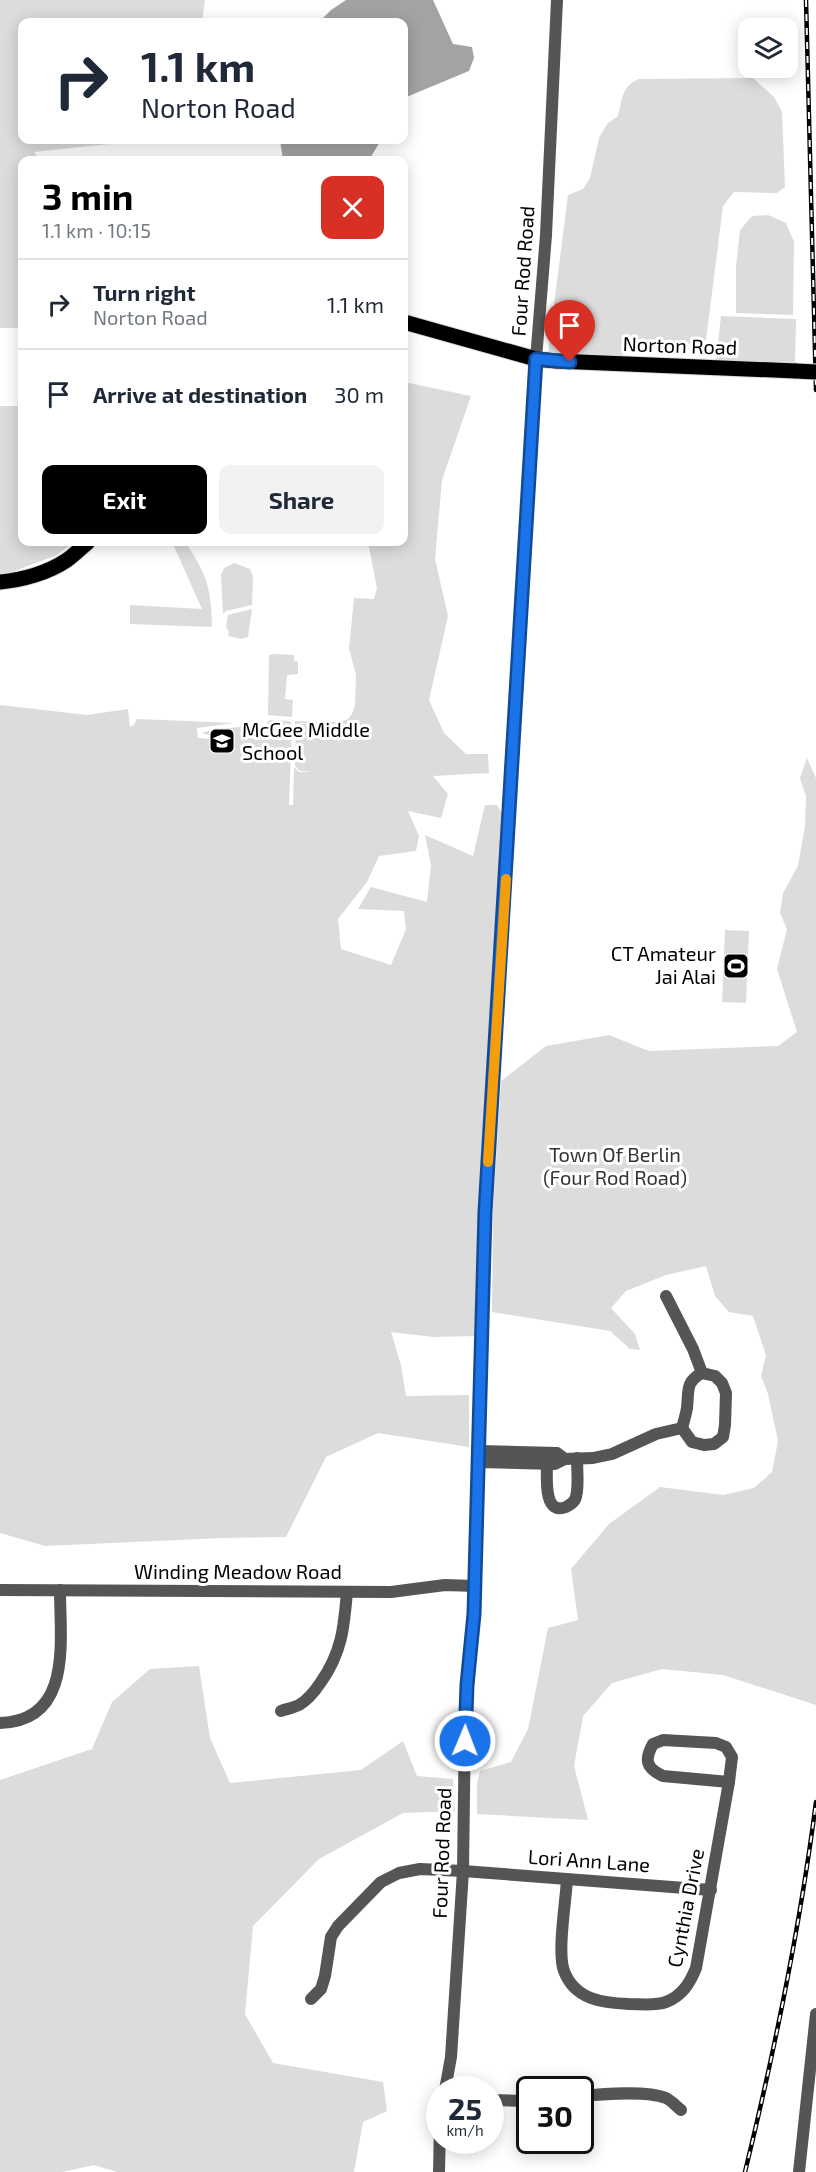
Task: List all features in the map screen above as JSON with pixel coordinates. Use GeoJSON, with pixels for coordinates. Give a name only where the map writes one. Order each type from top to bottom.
{"type":"FeatureCollection","features":[{"type":"Feature","properties":{"kind":"main road","name":"Norton Road"},"geometry":{"type":"LineString","coordinates":[[408,323],[536,359],[816,372]]}},
{"type":"Feature","properties":{"kind":"main road"},"geometry":{"type":"LineString","coordinates":[[0,582],[19,580],[49,570],[66,561],[83,546]]}},
{"type":"Feature","properties":{"kind":"street","name":"Four Rod Road"},"geometry":{"type":"LineString","coordinates":[[447,2076],[451,2056],[463,1871],[465,1719],[475,1586],[485,1212],[536,359],[546,235],[557,0]]}},
{"type":"Feature","properties":{"kind":"street"},"geometry":{"type":"LineString","coordinates":[[666,1296],[702,1372]]}},
{"type":"Feature","properties":{"kind":"street"},"geometry":{"type":"LineString","coordinates":[[702,1372],[715,1376],[722,1383],[726,1393],[723,1437],[714,1444],[704,1445],[692,1442],[682,1428],[687,1410],[687,1387],[694,1377],[702,1372]]}},
{"type":"Feature","properties":{"kind":"street"},"geometry":{"type":"LineString","coordinates":[[479,1457],[555,1464],[571,1458],[612,1454],[656,1434],[682,1428]]}},
{"type":"Feature","properties":{"kind":"street"},"geometry":{"type":"LineString","coordinates":[[479,1457],[557,1453],[571,1458]]}},
{"type":"Feature","properties":{"kind":"street"},"geometry":{"type":"LineString","coordinates":[[547,1464],[549,1501],[556,1507],[564,1508],[571,1504],[576,1496],[571,1458]]}},
{"type":"Feature","properties":{"kind":"street","name":"Winding Meadow Road"},"geometry":{"type":"LineString","coordinates":[[0,1590],[391,1592],[445,1585],[475,1586]]}},
{"type":"Feature","properties":{"kind":"street"},"geometry":{"type":"LineString","coordinates":[[0,1723],[10,1723],[25,1718],[38,1711],[50,1698],[60,1666],[60,1590]]}},
{"type":"Feature","properties":{"kind":"street"},"geometry":{"type":"LineString","coordinates":[[280,1711],[298,1705],[313,1694],[328,1672],[338,1652],[347,1592]]}},
{"type":"Feature","properties":{"kind":"street","name":"Cynthia Drive"},"geometry":{"type":"LineString","coordinates":[[567,1879],[562,1954],[564,1970],[571,1984],[583,1995],[610,2003],[648,2005],[665,2002],[680,1994],[691,1982],[696,1968],[711,1890],[729,1782],[732,1757],[726,1747],[716,1743],[663,1740],[653,1744],[648,1752],[647,1763],[653,1771],[663,1776],[729,1782]]}},
{"type":"Feature","properties":{"kind":"street","name":"Lori Ann Lane"},"geometry":{"type":"LineString","coordinates":[[311,1999],[321,1989],[331,1937],[338,1926],[381,1882],[399,1873],[420,1869],[463,1871],[711,1890]]}},
{"type":"Feature","properties":{"kind":"street"},"geometry":{"type":"LineString","coordinates":[[799,2172],[813,2075],[816,2013]]}},
{"type":"Feature","properties":{"kind":"street"},"geometry":{"type":"LineString","coordinates":[[594,2095],[658,2096],[669,2100],[681,2110]]}},
{"type":"Feature","properties":{"kind":"street"},"geometry":{"type":"LineString","coordinates":[[439,2154],[439,2172]]}},
{"type":"Feature","properties":{"kind":"green space"},"geometry":{"type":"Polygon","coordinates":[[[0,0],[205,0],[203,18],[18,18],[18,144],[109,144],[34,152],[36,156],[18,156],[18,328],[0,328],[0,0]]]}},
{"type":"Feature","properties":{"kind":"green space"},"geometry":{"type":"Polygon","coordinates":[[[753,78],[774,97],[782,112],[785,187],[777,193],[734,192],[723,206],[706,340],[682,345],[631,346],[622,356],[548,352],[568,195],[583,189],[590,178],[599,138],[607,124],[618,116],[626,89],[639,79],[753,78]]]}},
{"type":"Feature","properties":{"kind":"green space"},"geometry":{"type":"Polygon","coordinates":[[[768,215],[786,223],[794,242],[793,315],[736,313],[736,267],[740,230],[752,216],[768,215]]]}},
{"type":"Feature","properties":{"kind":"green space"},"geometry":{"type":"Polygon","coordinates":[[[721,316],[796,319],[795,364],[716,361],[721,316]]]}},
{"type":"Feature","properties":{"kind":"green space"},"geometry":{"type":"Polygon","coordinates":[[[408,383],[471,396],[442,480],[435,559],[448,616],[429,700],[444,733],[466,754],[488,754],[489,773],[433,776],[448,794],[441,818],[408,811],[419,836],[416,851],[379,856],[367,882],[338,919],[341,949],[391,965],[406,929],[404,911],[358,909],[371,887],[427,902],[431,865],[425,835],[473,856],[485,805],[497,805],[502,813],[485,1117],[477,1336],[433,1337],[391,1332],[401,1365],[406,1396],[469,1395],[469,1447],[378,1433],[326,1457],[286,1537],[45,1546],[0,1533],[0,705],[87,715],[128,709],[130,727],[137,719],[235,723],[197,728],[198,738],[210,739],[210,735],[203,732],[259,724],[266,729],[268,728],[267,722],[270,720],[290,721],[292,725],[289,805],[293,805],[294,767],[299,772],[313,772],[300,771],[295,766],[296,730],[300,724],[334,725],[338,729],[338,746],[340,728],[335,724],[300,723],[295,728],[295,721],[340,722],[348,719],[352,714],[355,705],[356,675],[349,649],[354,598],[374,599],[377,588],[369,546],[408,546],[408,383]]]}},
{"type":"Feature","properties":{"kind":"green space"},"geometry":{"type":"Polygon","coordinates":[[[0,406],[18,406],[18,546],[68,546],[57,555],[0,575],[0,406]]]}},
{"type":"Feature","properties":{"kind":"green space"},"geometry":{"type":"Polygon","coordinates":[[[174,546],[187,546],[203,572],[209,590],[211,627],[130,624],[130,605],[202,609],[174,546]]]}},
{"type":"Feature","properties":{"kind":"green space"},"geometry":{"type":"Polygon","coordinates":[[[234,563],[250,569],[253,576],[252,605],[226,611],[223,614],[221,575],[224,568],[234,563]]]}},
{"type":"Feature","properties":{"kind":"green space"},"geometry":{"type":"Polygon","coordinates":[[[252,609],[248,637],[241,639],[228,636],[229,632],[226,627],[228,615],[252,609]]]}},
{"type":"Feature","properties":{"kind":"green space"},"geometry":{"type":"Polygon","coordinates":[[[269,655],[294,655],[294,661],[298,662],[298,674],[287,675],[285,699],[293,700],[292,717],[268,715],[269,655]]]}},
{"type":"Feature","properties":{"kind":"green space","name":"Town Of Berlin (Four Rod Road)"},"geometry":{"type":"Polygon","coordinates":[[[807,758],[816,778],[816,1705],[723,1675],[662,1669],[612,1683],[583,1716],[574,1766],[588,1820],[477,1814],[477,1783],[480,1771],[511,1762],[528,1729],[548,1628],[578,1620],[571,1569],[609,1524],[660,1487],[723,1495],[754,1488],[772,1472],[778,1441],[768,1394],[761,1376],[766,1355],[753,1316],[729,1312],[715,1296],[706,1266],[666,1275],[626,1291],[611,1308],[635,1334],[640,1350],[630,1349],[610,1331],[492,1312],[493,1209],[501,1081],[546,1046],[609,1035],[649,1051],[778,1046],[797,1032],[777,969],[787,929],[780,913],[783,893],[798,866],[805,826],[806,796],[800,778],[807,758]]]}},
{"type":"Feature","properties":{"kind":"green space","name":"CT Amateur Jai Alai"},"geometry":{"type":"Polygon","coordinates":[[[725,930],[749,931],[746,1003],[722,1002],[725,930]]]}},
{"type":"Feature","properties":{"kind":"green space"},"geometry":{"type":"Polygon","coordinates":[[[199,1666],[210,1738],[230,1783],[361,1770],[403,1741],[417,1776],[453,1779],[455,1811],[403,1813],[319,1859],[253,1926],[245,2014],[273,2063],[383,2082],[387,2111],[363,2122],[354,2172],[117,2172],[94,2165],[62,2172],[0,2172],[0,1780],[92,1749],[112,1702],[150,1669],[199,1666]]]}},
{"type":"Feature","properties":{"kind":"shaded area"},"geometry":{"type":"Polygon","coordinates":[[[346,0],[433,0],[453,44],[472,47],[474,58],[469,71],[408,96],[408,18],[323,18],[346,0]]]}},
{"type":"Feature","properties":{"kind":"shaded area"},"geometry":{"type":"Polygon","coordinates":[[[281,144],[379,144],[371,156],[282,156],[281,144]]]}},
{"type":"Feature","properties":{"kind":"railway"},"geometry":{"type":"LineString","coordinates":[[806,0],[816,390]]}},
{"type":"Feature","properties":{"kind":"railway"},"geometry":{"type":"LineString","coordinates":[[745,2172],[786,1988],[816,1802]]}},
{"type":"Feature","properties":{"kind":"slow traffic"},"geometry":{"type":"LineString","coordinates":[[488,1162],[506,879]]}},
{"type":"Feature","properties":{"kind":"place","name":"McGee Middle School"},"geometry":{"type":"Point","coordinates":[222,741]}},
{"type":"Feature","properties":{"kind":"place","name":"CT Amateur Jai Alai"},"geometry":{"type":"Point","coordinates":[736,966]}},
{"type":"Feature","properties":{"kind":"route"},"geometry":{"type":"LineString","coordinates":[[465,1741],[467,1685],[474,1614],[485,1212],[536,359],[570,362]]}}]}
